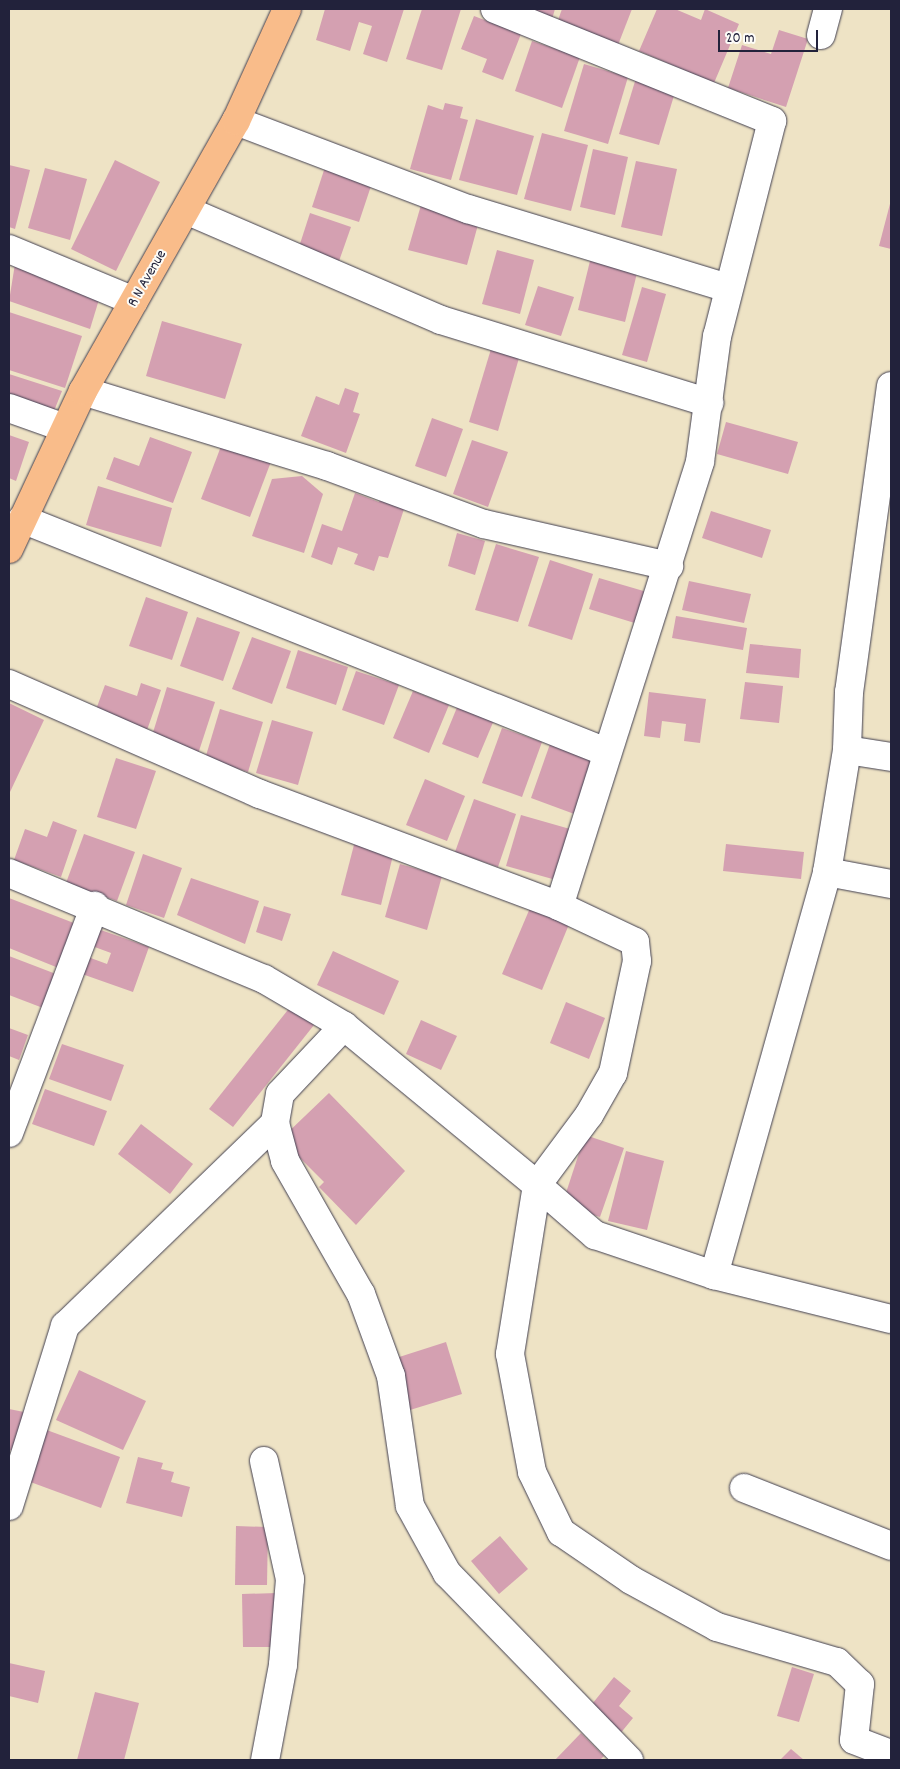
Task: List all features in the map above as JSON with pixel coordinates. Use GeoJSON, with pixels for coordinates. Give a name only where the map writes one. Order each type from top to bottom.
{"type":"FeatureCollection","features":[{"type":"Feature","properties":{"kind":"main road","name":"R N Avenue"},"geometry":{"type":"LineString","coordinates":[[9,549],[83,391],[188,211],[236,121],[287,9]]}},
{"type":"Feature","properties":{"kind":"street"},"geometry":{"type":"LineString","coordinates":[[495,9],[772,121],[728,288],[700,462],[669,566],[606,752],[559,906]]}},
{"type":"Feature","properties":{"kind":"street"},"geometry":{"type":"LineString","coordinates":[[821,35],[828,9]]}},
{"type":"Feature","properties":{"kind":"street"},"geometry":{"type":"LineString","coordinates":[[236,121],[468,209],[728,288]]}},
{"type":"Feature","properties":{"kind":"street"},"geometry":{"type":"LineString","coordinates":[[188,211],[440,320],[709,403]]}},
{"type":"Feature","properties":{"kind":"street"},"geometry":{"type":"LineString","coordinates":[[9,249],[134,301]]}},
{"type":"Feature","properties":{"kind":"street"},"geometry":{"type":"LineString","coordinates":[[714,1275],[827,872],[847,750],[849,692],[884,490],[891,386]]}},
{"type":"Feature","properties":{"kind":"street"},"geometry":{"type":"LineString","coordinates":[[83,391],[327,466],[484,524],[669,566]]}},
{"type":"Feature","properties":{"kind":"street"},"geometry":{"type":"LineString","coordinates":[[9,408],[65,428]]}},
{"type":"Feature","properties":{"kind":"street"},"geometry":{"type":"LineString","coordinates":[[22,519],[606,752]]}},
{"type":"Feature","properties":{"kind":"street"},"geometry":{"type":"LineString","coordinates":[[9,684],[260,794],[559,906],[634,942],[637,961],[613,1073],[589,1116],[537,1185],[510,1354],[532,1472],[561,1532],[630,1580],[717,1627],[838,1662],[860,1684],[854,1740],[891,1754]]}},
{"type":"Feature","properties":{"kind":"street"},"geometry":{"type":"LineString","coordinates":[[847,750],[891,757]]}},
{"type":"Feature","properties":{"kind":"street"},"geometry":{"type":"LineString","coordinates":[[827,872],[891,884]]}},
{"type":"Feature","properties":{"kind":"street"},"geometry":{"type":"LineString","coordinates":[[9,873],[95,906],[264,980],[344,1026],[595,1235],[714,1275],[891,1319]]}},
{"type":"Feature","properties":{"kind":"street"},"geometry":{"type":"LineString","coordinates":[[9,1133],[95,906]]}},
{"type":"Feature","properties":{"kind":"street"},"geometry":{"type":"LineString","coordinates":[[344,1026],[280,1094],[275,1123],[285,1161],[361,1294],[391,1376],[410,1506],[447,1573],[629,1760]]}},
{"type":"Feature","properties":{"kind":"street"},"geometry":{"type":"LineString","coordinates":[[9,1506],[65,1326],[275,1123]]}},
{"type":"Feature","properties":{"kind":"street"},"geometry":{"type":"LineString","coordinates":[[264,1461],[290,1579],[283,1665],[265,1760]]}},
{"type":"Feature","properties":{"kind":"street"},"geometry":{"type":"LineString","coordinates":[[744,1488],[891,1546]]}},
{"type":"Feature","properties":{"kind":"building"},"geometry":{"type":"Polygon","coordinates":[[[325,9],[404,9],[387,62],[363,54],[372,26],[359,22],[350,51],[316,40],[325,9]]]}},
{"type":"Feature","properties":{"kind":"building"},"geometry":{"type":"Polygon","coordinates":[[[422,9],[461,9],[442,70],[406,59],[422,9]]]}},
{"type":"Feature","properties":{"kind":"building"},"geometry":{"type":"Polygon","coordinates":[[[525,9],[555,9],[552,19],[525,9]]]}},
{"type":"Feature","properties":{"kind":"building"},"geometry":{"type":"Polygon","coordinates":[[[562,9],[632,9],[618,45],[557,23],[562,9]]]}},
{"type":"Feature","properties":{"kind":"building"},"geometry":{"type":"Polygon","coordinates":[[[657,9],[675,9],[701,20],[705,9],[739,24],[714,83],[639,51],[657,9]]]}},
{"type":"Feature","properties":{"kind":"building"},"geometry":{"type":"Polygon","coordinates":[[[474,16],[521,34],[503,80],[482,72],[487,59],[461,49],[474,16]]]}},
{"type":"Feature","properties":{"kind":"building"},"geometry":{"type":"Polygon","coordinates":[[[779,30],[808,39],[786,107],[728,88],[742,45],[771,54],[779,30]]]}},
{"type":"Feature","properties":{"kind":"building"},"geometry":{"type":"Polygon","coordinates":[[[532,41],[580,57],[562,108],[515,91],[532,41]]]}},
{"type":"Feature","properties":{"kind":"building"},"geometry":{"type":"Polygon","coordinates":[[[584,64],[628,77],[608,144],[564,131],[584,64]]]}},
{"type":"Feature","properties":{"kind":"building"},"geometry":{"type":"Polygon","coordinates":[[[636,78],[676,89],[659,145],[619,134],[636,78]]]}},
{"type":"Feature","properties":{"kind":"building"},"geometry":{"type":"Polygon","coordinates":[[[445,103],[463,107],[460,118],[468,120],[451,180],[410,169],[428,105],[443,110],[445,103]]]}},
{"type":"Feature","properties":{"kind":"building"},"geometry":{"type":"Polygon","coordinates":[[[476,119],[534,136],[517,195],[459,180],[476,119]]]}},
{"type":"Feature","properties":{"kind":"building"},"geometry":{"type":"Polygon","coordinates":[[[542,133],[588,145],[571,211],[524,199],[542,133]]]}},
{"type":"Feature","properties":{"kind":"building"},"geometry":{"type":"Polygon","coordinates":[[[593,149],[628,157],[615,215],[580,207],[593,149]]]}},
{"type":"Feature","properties":{"kind":"building"},"geometry":{"type":"Polygon","coordinates":[[[115,160],[160,182],[116,271],[71,249],[115,160]]]}},
{"type":"Feature","properties":{"kind":"building"},"geometry":{"type":"Polygon","coordinates":[[[636,161],[677,169],[662,236],[621,227],[636,161]]]}},
{"type":"Feature","properties":{"kind":"building"},"geometry":{"type":"Polygon","coordinates":[[[326,164],[373,180],[359,222],[312,207],[326,164]]]}},
{"type":"Feature","properties":{"kind":"building"},"geometry":{"type":"Polygon","coordinates":[[[9,165],[30,170],[15,229],[9,227],[9,165]]]}},
{"type":"Feature","properties":{"kind":"building"},"geometry":{"type":"Polygon","coordinates":[[[45,168],[87,179],[70,240],[28,228],[45,168]]]}},
{"type":"Feature","properties":{"kind":"building"},"geometry":{"type":"Polygon","coordinates":[[[891,200],[891,249],[879,246],[891,200]]]}},
{"type":"Feature","properties":{"kind":"building"},"geometry":{"type":"Polygon","coordinates":[[[421,205],[479,221],[467,265],[408,250],[421,205]]]}},
{"type":"Feature","properties":{"kind":"building"},"geometry":{"type":"Polygon","coordinates":[[[310,213],[351,227],[338,264],[298,250],[310,213]]]}},
{"type":"Feature","properties":{"kind":"building"},"geometry":{"type":"Polygon","coordinates":[[[497,250],[534,260],[520,314],[482,304],[497,250]]]}},
{"type":"Feature","properties":{"kind":"building"},"geometry":{"type":"Polygon","coordinates":[[[590,261],[637,273],[625,322],[578,310],[590,261]]]}},
{"type":"Feature","properties":{"kind":"building"},"geometry":{"type":"Polygon","coordinates":[[[15,264],[101,293],[90,329],[9,301],[15,264]]]}},
{"type":"Feature","properties":{"kind":"building"},"geometry":{"type":"Polygon","coordinates":[[[538,286],[574,297],[561,336],[525,325],[538,286]]]}},
{"type":"Feature","properties":{"kind":"building"},"geometry":{"type":"Polygon","coordinates":[[[642,287],[666,294],[647,362],[622,355],[642,287]]]}},
{"type":"Feature","properties":{"kind":"building"},"geometry":{"type":"Polygon","coordinates":[[[9,312],[82,336],[65,388],[9,370],[9,312]]]}},
{"type":"Feature","properties":{"kind":"building"},"geometry":{"type":"Polygon","coordinates":[[[162,321],[242,344],[225,399],[146,376],[162,321]]]}},
{"type":"Feature","properties":{"kind":"building"},"geometry":{"type":"Polygon","coordinates":[[[491,349],[519,358],[498,431],[469,422],[491,349]]]}},
{"type":"Feature","properties":{"kind":"building"},"geometry":{"type":"Polygon","coordinates":[[[9,374],[62,391],[54,411],[9,397],[9,374]]]}},
{"type":"Feature","properties":{"kind":"building"},"geometry":{"type":"Polygon","coordinates":[[[345,388],[359,393],[353,412],[360,414],[346,453],[301,436],[316,396],[339,405],[345,388]]]}},
{"type":"Feature","properties":{"kind":"building"},"geometry":{"type":"Polygon","coordinates":[[[432,418],[463,429],[446,477],[415,466],[432,418]]]}},
{"type":"Feature","properties":{"kind":"building"},"geometry":{"type":"Polygon","coordinates":[[[726,422],[798,442],[788,474],[717,454],[726,422]]]}},
{"type":"Feature","properties":{"kind":"building"},"geometry":{"type":"Polygon","coordinates":[[[9,435],[29,442],[16,481],[9,478],[9,435]]]}},
{"type":"Feature","properties":{"kind":"building"},"geometry":{"type":"Polygon","coordinates":[[[150,437],[192,452],[173,503],[106,479],[114,457],[139,466],[150,437]]]}},
{"type":"Feature","properties":{"kind":"building"},"geometry":{"type":"Polygon","coordinates":[[[472,440],[508,452],[488,507],[453,494],[472,440]]]}},
{"type":"Feature","properties":{"kind":"building"},"geometry":{"type":"Polygon","coordinates":[[[223,441],[272,459],[250,517],[201,499],[223,441]]]}},
{"type":"Feature","properties":{"kind":"building"},"geometry":{"type":"Polygon","coordinates":[[[302,476],[323,494],[304,553],[252,536],[272,479],[302,476]]]}},
{"type":"Feature","properties":{"kind":"building"},"geometry":{"type":"Polygon","coordinates":[[[98,486],[172,508],[161,547],[86,525],[98,486]]]}},
{"type":"Feature","properties":{"kind":"building"},"geometry":{"type":"Polygon","coordinates":[[[355,493],[379,502],[381,495],[406,503],[388,558],[379,556],[374,571],[354,564],[358,554],[338,547],[332,565],[311,557],[322,524],[342,531],[355,493]]]}},
{"type":"Feature","properties":{"kind":"building"},"geometry":{"type":"Polygon","coordinates":[[[711,511],[771,530],[762,558],[702,538],[711,511]]]}},
{"type":"Feature","properties":{"kind":"building"},"geometry":{"type":"Polygon","coordinates":[[[457,533],[485,541],[475,575],[448,566],[457,533]]]}},
{"type":"Feature","properties":{"kind":"building"},"geometry":{"type":"Polygon","coordinates":[[[496,544],[539,557],[518,622],[475,610],[496,544]]]}},
{"type":"Feature","properties":{"kind":"building"},"geometry":{"type":"Polygon","coordinates":[[[550,560],[593,574],[572,640],[528,626],[550,560]]]}},
{"type":"Feature","properties":{"kind":"building"},"geometry":{"type":"Polygon","coordinates":[[[599,578],[647,592],[638,624],[589,609],[599,578]]]}},
{"type":"Feature","properties":{"kind":"building"},"geometry":{"type":"Polygon","coordinates":[[[689,581],[751,594],[744,623],[682,610],[689,581]]]}},
{"type":"Feature","properties":{"kind":"building"},"geometry":{"type":"Polygon","coordinates":[[[146,597],[188,612],[172,660],[129,646],[146,597]]]}},
{"type":"Feature","properties":{"kind":"building"},"geometry":{"type":"Polygon","coordinates":[[[676,616],[747,628],[743,650],[672,638],[676,616]]]}},
{"type":"Feature","properties":{"kind":"building"},"geometry":{"type":"Polygon","coordinates":[[[197,617],[240,632],[223,681],[180,666],[197,617]]]}},
{"type":"Feature","properties":{"kind":"building"},"geometry":{"type":"Polygon","coordinates":[[[252,637],[291,651],[272,704],[232,689],[252,637]]]}},
{"type":"Feature","properties":{"kind":"building"},"geometry":{"type":"Polygon","coordinates":[[[750,644],[801,649],[799,678],[746,673],[750,644]]]}},
{"type":"Feature","properties":{"kind":"building"},"geometry":{"type":"Polygon","coordinates":[[[298,650],[348,667],[336,705],[286,688],[298,650]]]}},
{"type":"Feature","properties":{"kind":"building"},"geometry":{"type":"Polygon","coordinates":[[[356,671],[399,685],[384,725],[342,710],[356,671]]]}},
{"type":"Feature","properties":{"kind":"building"},"geometry":{"type":"Polygon","coordinates":[[[745,682],[783,686],[779,723],[740,719],[745,682]]]}},
{"type":"Feature","properties":{"kind":"building"},"geometry":{"type":"Polygon","coordinates":[[[141,683],[161,690],[146,733],[94,715],[105,685],[137,696],[141,683]]]}},
{"type":"Feature","properties":{"kind":"building"},"geometry":{"type":"Polygon","coordinates":[[[167,687],[215,702],[198,754],[151,739],[167,687]]]}},
{"type":"Feature","properties":{"kind":"building"},"geometry":{"type":"Polygon","coordinates":[[[413,691],[449,705],[429,753],[393,738],[413,691]]]}},
{"type":"Feature","properties":{"kind":"building"},"geometry":{"type":"Polygon","coordinates":[[[649,692],[706,699],[700,743],[684,741],[686,724],[662,721],[660,738],[644,736],[649,692]]]}},
{"type":"Feature","properties":{"kind":"building"},"geometry":{"type":"Polygon","coordinates":[[[9,703],[44,720],[10,792],[9,792],[9,703]]]}},
{"type":"Feature","properties":{"kind":"building"},"geometry":{"type":"Polygon","coordinates":[[[458,705],[494,720],[478,758],[442,744],[458,705]]]}},
{"type":"Feature","properties":{"kind":"building"},"geometry":{"type":"Polygon","coordinates":[[[220,709],[263,722],[248,772],[205,759],[220,709]]]}},
{"type":"Feature","properties":{"kind":"building"},"geometry":{"type":"Polygon","coordinates":[[[272,720],[313,732],[298,785],[256,773],[272,720]]]}},
{"type":"Feature","properties":{"kind":"building"},"geometry":{"type":"Polygon","coordinates":[[[502,728],[542,742],[522,797],[482,783],[502,728]]]}},
{"type":"Feature","properties":{"kind":"building"},"geometry":{"type":"Polygon","coordinates":[[[550,744],[596,761],[577,815],[531,798],[550,744]]]}},
{"type":"Feature","properties":{"kind":"building"},"geometry":{"type":"Polygon","coordinates":[[[116,758],[156,771],[136,829],[97,817],[116,758]]]}},
{"type":"Feature","properties":{"kind":"building"},"geometry":{"type":"Polygon","coordinates":[[[425,779],[465,796],[447,841],[406,825],[425,779]]]}},
{"type":"Feature","properties":{"kind":"building"},"geometry":{"type":"Polygon","coordinates":[[[474,799],[516,814],[498,867],[455,852],[474,799]]]}},
{"type":"Feature","properties":{"kind":"building"},"geometry":{"type":"Polygon","coordinates":[[[521,815],[570,829],[556,880],[506,866],[521,815]]]}},
{"type":"Feature","properties":{"kind":"building"},"geometry":{"type":"Polygon","coordinates":[[[53,821],[77,830],[61,877],[14,860],[25,829],[47,837],[53,821]]]}},
{"type":"Feature","properties":{"kind":"building"},"geometry":{"type":"Polygon","coordinates":[[[84,834],[135,852],[117,901],[66,883],[84,834]]]}},
{"type":"Feature","properties":{"kind":"building"},"geometry":{"type":"Polygon","coordinates":[[[355,841],[394,851],[381,905],[341,895],[355,841]]]}},
{"type":"Feature","properties":{"kind":"building"},"geometry":{"type":"Polygon","coordinates":[[[726,844],[804,852],[801,879],[723,871],[726,844]]]}},
{"type":"Feature","properties":{"kind":"building"},"geometry":{"type":"Polygon","coordinates":[[[143,854],[182,868],[164,918],[126,905],[143,854]]]}},
{"type":"Feature","properties":{"kind":"building"},"geometry":{"type":"Polygon","coordinates":[[[400,864],[442,876],[427,930],[385,917],[400,864]]]}},
{"type":"Feature","properties":{"kind":"building"},"geometry":{"type":"Polygon","coordinates":[[[191,878],[259,901],[245,944],[177,915],[191,878]]]}},
{"type":"Feature","properties":{"kind":"building"},"geometry":{"type":"Polygon","coordinates":[[[9,898],[79,925],[61,969],[9,948],[9,898]]]}},
{"type":"Feature","properties":{"kind":"building"},"geometry":{"type":"Polygon","coordinates":[[[533,901],[572,917],[542,990],[502,974],[533,901]]]}},
{"type":"Feature","properties":{"kind":"building"},"geometry":{"type":"Polygon","coordinates":[[[264,906],[291,914],[282,941],[256,932],[264,906]]]}},
{"type":"Feature","properties":{"kind":"building"},"geometry":{"type":"Polygon","coordinates":[[[98,929],[149,947],[133,992],[82,974],[88,957],[107,964],[111,953],[92,946],[98,929]]]}},
{"type":"Feature","properties":{"kind":"building"},"geometry":{"type":"Polygon","coordinates":[[[333,951],[399,981],[384,1015],[317,985],[333,951]]]}},
{"type":"Feature","properties":{"kind":"building"},"geometry":{"type":"Polygon","coordinates":[[[9,956],[56,974],[43,1008],[9,995],[9,956]]]}},
{"type":"Feature","properties":{"kind":"building"},"geometry":{"type":"Polygon","coordinates":[[[566,1002],[605,1018],[589,1059],[550,1043],[566,1002]]]}},
{"type":"Feature","properties":{"kind":"building"},"geometry":{"type":"Polygon","coordinates":[[[291,1006],[314,1025],[233,1127],[209,1109],[291,1006]]]}},
{"type":"Feature","properties":{"kind":"building"},"geometry":{"type":"Polygon","coordinates":[[[421,1020],[457,1036],[441,1070],[406,1054],[421,1020]]]}},
{"type":"Feature","properties":{"kind":"building"},"geometry":{"type":"Polygon","coordinates":[[[9,1028],[28,1035],[19,1060],[9,1056],[9,1028]]]}},
{"type":"Feature","properties":{"kind":"building"},"geometry":{"type":"Polygon","coordinates":[[[62,1044],[124,1065],[111,1101],[49,1079],[62,1044]]]}},
{"type":"Feature","properties":{"kind":"building"},"geometry":{"type":"Polygon","coordinates":[[[45,1089],[107,1111],[94,1146],[32,1124],[45,1089]]]}},
{"type":"Feature","properties":{"kind":"building"},"geometry":{"type":"Polygon","coordinates":[[[329,1093],[405,1171],[356,1225],[319,1187],[324,1182],[281,1139],[329,1093]]]}},
{"type":"Feature","properties":{"kind":"building"},"geometry":{"type":"Polygon","coordinates":[[[141,1124],[193,1164],[170,1194],[118,1154],[141,1124]]]}},
{"type":"Feature","properties":{"kind":"building"},"geometry":{"type":"Polygon","coordinates":[[[585,1135],[624,1148],[600,1217],[562,1205],[585,1135]]]}},
{"type":"Feature","properties":{"kind":"building"},"geometry":{"type":"Polygon","coordinates":[[[626,1151],[664,1161],[647,1230],[608,1221],[626,1151]]]}},
{"type":"Feature","properties":{"kind":"building"},"geometry":{"type":"Polygon","coordinates":[[[446,1342],[462,1394],[410,1410],[393,1359],[446,1342]]]}},
{"type":"Feature","properties":{"kind":"building"},"geometry":{"type":"Polygon","coordinates":[[[79,1370],[146,1401],[123,1450],[56,1420],[79,1370]]]}},
{"type":"Feature","properties":{"kind":"building"},"geometry":{"type":"Polygon","coordinates":[[[9,1409],[24,1412],[17,1451],[9,1450],[9,1409]]]}},
{"type":"Feature","properties":{"kind":"building"},"geometry":{"type":"Polygon","coordinates":[[[44,1429],[120,1457],[101,1508],[25,1480],[44,1429]]]}},
{"type":"Feature","properties":{"kind":"building"},"geometry":{"type":"Polygon","coordinates":[[[138,1457],[163,1463],[161,1469],[174,1472],[171,1482],[190,1487],[182,1517],[126,1503],[138,1457]]]}},
{"type":"Feature","properties":{"kind":"building"},"geometry":{"type":"Polygon","coordinates":[[[236,1526],[268,1527],[267,1585],[235,1585],[236,1526]]]}},
{"type":"Feature","properties":{"kind":"building"},"geometry":{"type":"Polygon","coordinates":[[[500,1536],[528,1569],[499,1594],[471,1561],[500,1536]]]}},
{"type":"Feature","properties":{"kind":"building"},"geometry":{"type":"Polygon","coordinates":[[[277,1593],[278,1647],[243,1647],[242,1594],[277,1593]]]}},
{"type":"Feature","properties":{"kind":"building"},"geometry":{"type":"Polygon","coordinates":[[[9,1663],[45,1671],[38,1703],[9,1696],[9,1663]]]}},
{"type":"Feature","properties":{"kind":"building"},"geometry":{"type":"Polygon","coordinates":[[[792,1667],[814,1674],[799,1722],[777,1716],[792,1667]]]}},
{"type":"Feature","properties":{"kind":"building"},"geometry":{"type":"Polygon","coordinates":[[[614,1677],[631,1691],[619,1706],[633,1718],[619,1735],[588,1709],[614,1677]]]}},
{"type":"Feature","properties":{"kind":"building"},"geometry":{"type":"Polygon","coordinates":[[[95,1692],[139,1703],[124,1760],[77,1760],[95,1692]]]}},
{"type":"Feature","properties":{"kind":"building"},"geometry":{"type":"Polygon","coordinates":[[[581,1733],[604,1756],[600,1760],[555,1760],[581,1733]]]}},
{"type":"Feature","properties":{"kind":"building"},"geometry":{"type":"Polygon","coordinates":[[[791,1749],[804,1760],[780,1760],[791,1749]]]}}]}
